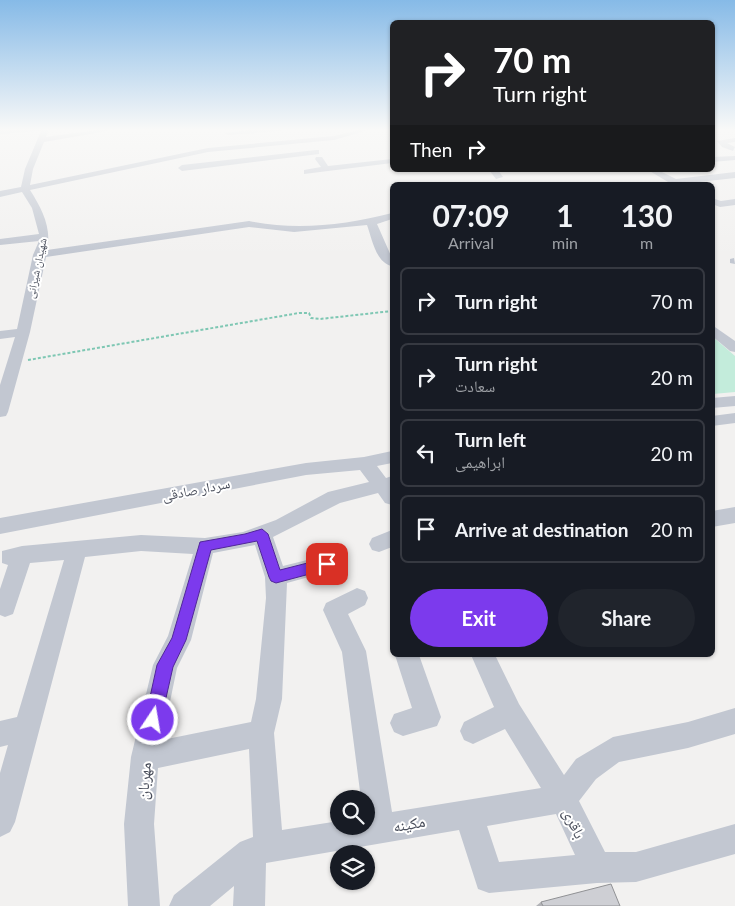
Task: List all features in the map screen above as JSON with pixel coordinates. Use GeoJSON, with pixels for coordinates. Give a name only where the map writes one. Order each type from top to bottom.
{"type":"FeatureCollection","features":[{"type":"Feature","properties":{"kind":"street"},"geometry":{"type":"LineString","coordinates":[[25,189],[29,171]]}},
{"type":"Feature","properties":{"kind":"street"},"geometry":{"type":"LineString","coordinates":[[0,194],[111,171]]}},
{"type":"Feature","properties":{"kind":"street"},"geometry":{"type":"LineString","coordinates":[[307,172],[312,171]]}},
{"type":"Feature","properties":{"kind":"street"},"geometry":{"type":"LineString","coordinates":[[495,172],[499,177]]}},
{"type":"Feature","properties":{"kind":"street"},"geometry":{"type":"LineString","coordinates":[[656,172],[675,182]]}},
{"type":"Feature","properties":{"kind":"street"},"geometry":{"type":"LineString","coordinates":[[684,182],[735,175]]}},
{"type":"Feature","properties":{"kind":"street","name":"شهیدان شیرانی"},"geometry":{"type":"LineString","coordinates":[[0,412],[23,332],[39,255],[45,237],[37,208],[25,189]]}},
{"type":"Feature","properties":{"kind":"street"},"geometry":{"type":"LineString","coordinates":[[716,203],[735,202]]}},
{"type":"Feature","properties":{"kind":"street"},"geometry":{"type":"LineString","coordinates":[[39,255],[249,224],[271,230],[301,229],[371,222],[390,217]]}},
{"type":"Feature","properties":{"kind":"street"},"geometry":{"type":"LineString","coordinates":[[371,222],[385,256],[390,261]]}},
{"type":"Feature","properties":{"kind":"street"},"geometry":{"type":"LineString","coordinates":[[0,242],[45,237]]}},
{"type":"Feature","properties":{"kind":"street"},"geometry":{"type":"LineString","coordinates":[[715,331],[735,348]]}},
{"type":"Feature","properties":{"kind":"street"},"geometry":{"type":"LineString","coordinates":[[0,335],[23,332]]}},
{"type":"Feature","properties":{"kind":"street"},"geometry":{"type":"LineString","coordinates":[[715,403],[735,401]]}},
{"type":"Feature","properties":{"kind":"street"},"geometry":{"type":"LineString","coordinates":[[715,421],[735,418]]}},
{"type":"Feature","properties":{"kind":"street","name":"سردار صادقی"},"geometry":{"type":"LineString","coordinates":[[0,526],[306,469],[364,463],[390,457]]}},
{"type":"Feature","properties":{"kind":"street"},"geometry":{"type":"LineString","coordinates":[[364,463],[389,489]]}},
{"type":"Feature","properties":{"kind":"street"},"geometry":{"type":"LineString","coordinates":[[5,608],[15,556],[141,543],[205,546],[245,540],[262,534],[335,497],[389,489]]}},
{"type":"Feature","properties":{"kind":"street"},"geometry":{"type":"LineString","coordinates":[[715,518],[735,515]]}},
{"type":"Feature","properties":{"kind":"street"},"geometry":{"type":"LineString","coordinates":[[249,906],[260,850],[261,733],[270,690],[278,598],[276,577],[262,534]]}},
{"type":"Feature","properties":{"kind":"street","name":"مهربان"},"geometry":{"type":"LineString","coordinates":[[144,906],[139,824],[145,757],[165,665],[179,640],[205,546]]}},
{"type":"Feature","properties":{"kind":"street"},"geometry":{"type":"LineString","coordinates":[[0,822],[77,549]]}},
{"type":"Feature","properties":{"kind":"street"},"geometry":{"type":"LineString","coordinates":[[276,577],[327,564]]}},
{"type":"Feature","properties":{"kind":"street"},"geometry":{"type":"LineString","coordinates":[[357,598],[334,610],[354,650],[380,828]]}},
{"type":"Feature","properties":{"kind":"street"},"geometry":{"type":"LineString","coordinates":[[403,723],[428,717],[408,657]]}},
{"type":"Feature","properties":{"kind":"street","name":"باقری"},"geometry":{"type":"LineString","coordinates":[[490,657],[510,713],[564,799],[597,868]]}},
{"type":"Feature","properties":{"kind":"street"},"geometry":{"type":"LineString","coordinates":[[473,731],[510,713]]}},
{"type":"Feature","properties":{"kind":"street"},"geometry":{"type":"LineString","coordinates":[[564,799],[586,769],[612,750],[688,735],[735,721]]}},
{"type":"Feature","properties":{"kind":"street"},"geometry":{"type":"LineString","coordinates":[[0,734],[26,728]]}},
{"type":"Feature","properties":{"kind":"street"},"geometry":{"type":"LineString","coordinates":[[145,757],[261,733]]}},
{"type":"Feature","properties":{"kind":"street","name":"مکینه"},"geometry":{"type":"LineString","coordinates":[[185,906],[260,850],[468,813],[564,799]]}},
{"type":"Feature","properties":{"kind":"street"},"geometry":{"type":"LineString","coordinates":[[468,813],[489,878],[597,868],[636,867],[735,839]]}},
{"type":"Feature","properties":{"kind":"path"},"geometry":{"type":"LineString","coordinates":[[14,362],[84,352],[299,313],[308,313],[311,318],[320,319],[390,311]]}},
{"type":"Feature","properties":{"kind":"green space"},"geometry":{"type":"Polygon","coordinates":[[[715,339],[735,356],[735,392],[715,394],[715,339]]]}},
{"type":"Feature","properties":{"kind":"building"},"geometry":{"type":"Polygon","coordinates":[[[611,884],[620,906],[543,906],[541,902],[611,884]]]}},
{"type":"Feature","properties":{"kind":"route"},"geometry":{"type":"LineString","coordinates":[[153,720],[165,665],[179,640],[205,546],[245,540],[262,534],[276,577],[327,564]]}}]}
